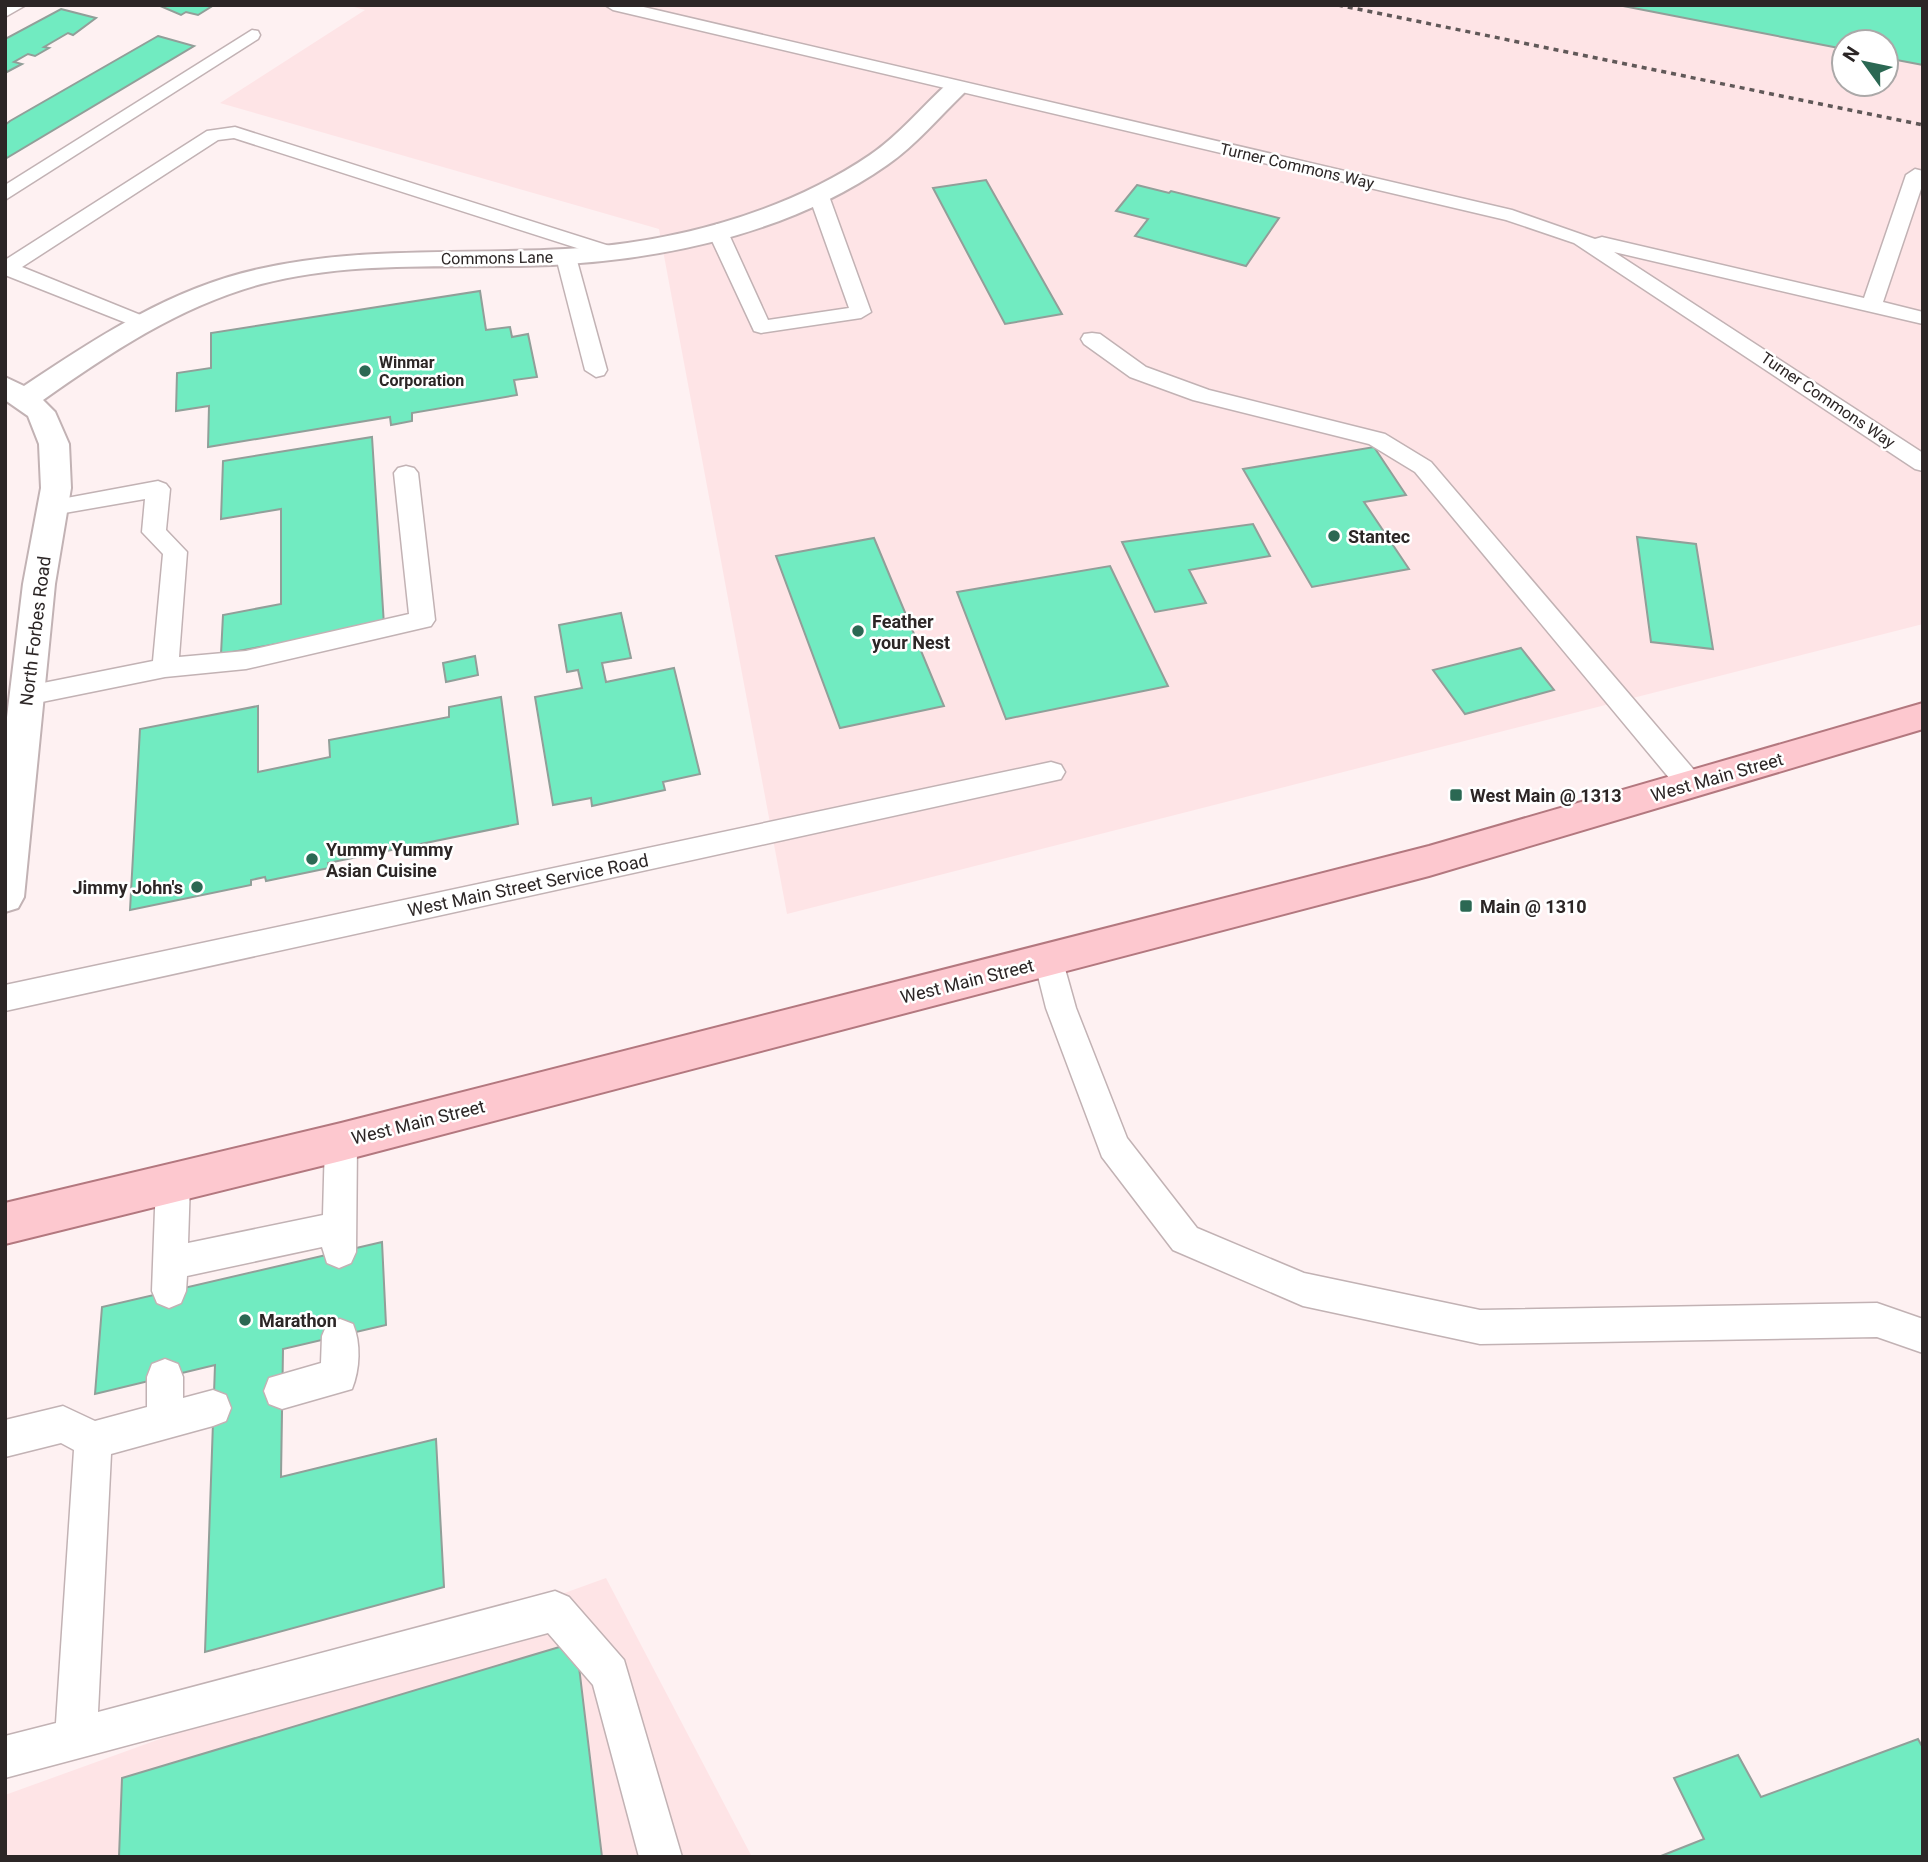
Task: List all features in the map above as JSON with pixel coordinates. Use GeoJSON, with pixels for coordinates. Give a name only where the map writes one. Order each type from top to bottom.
{"type":"FeatureCollection","features":[{"type":"Feature","properties":{"kind":"main road","name":"West Main Street"},"geometry":{"type":"LineString","coordinates":[[5,1224],[341,1142],[1429,861],[1923,716]]}},
{"type":"Feature","properties":{"kind":"street","name":"Commons Lane"},"geometry":{"type":"LineString","coordinates":[[15,393],[141,323],[218,289],[301,269],[377,259],[566,257],[612,253],[717,230],[819,196],[880,159],[956,88]]}},
{"type":"Feature","properties":{"kind":"street","name":"North Forbes Road"},"geometry":{"type":"LineString","coordinates":[[6,878],[14,741],[27,695],[39,584],[56,488],[54,444],[41,412],[15,393]]}},
{"type":"Feature","properties":{"kind":"street"},"geometry":{"type":"LineString","coordinates":[[5,590],[39,584]]}},
{"type":"Feature","properties":{"kind":"lane"},"geometry":{"type":"LineString","coordinates":[[5,12],[18,5]]}},
{"type":"Feature","properties":{"kind":"lane","name":"Turner Commons Way"},"geometry":{"type":"LineString","coordinates":[[613,5],[956,88],[1513,216],[1581,239],[1923,464]]}},
{"type":"Feature","properties":{"kind":"lane"},"geometry":{"type":"LineString","coordinates":[[5,194],[252,35]]}},
{"type":"Feature","properties":{"kind":"lane"},"geometry":{"type":"LineString","coordinates":[[5,269],[213,135],[234,132],[612,253]]}},
{"type":"Feature","properties":{"kind":"lane"},"geometry":{"type":"LineString","coordinates":[[1872,305],[1915,176],[1923,177]]}},
{"type":"Feature","properties":{"kind":"lane"},"geometry":{"type":"LineString","coordinates":[[717,230],[761,327],[861,312],[819,196]]}},
{"type":"Feature","properties":{"kind":"lane"},"geometry":{"type":"LineString","coordinates":[[1581,239],[1923,318]]}},
{"type":"Feature","properties":{"kind":"lane"},"geometry":{"type":"LineString","coordinates":[[566,257],[596,370]]}},
{"type":"Feature","properties":{"kind":"lane"},"geometry":{"type":"LineString","coordinates":[[5,269],[141,323]]}},
{"type":"Feature","properties":{"kind":"lane"},"geometry":{"type":"LineString","coordinates":[[1092,339],[1138,372],[1201,395],[1377,439],[1423,467],[1690,784]]}},
{"type":"Feature","properties":{"kind":"lane"},"geometry":{"type":"LineString","coordinates":[[27,695],[165,668],[246,660],[422,620],[407,473]]}},
{"type":"Feature","properties":{"kind":"lane"},"geometry":{"type":"LineString","coordinates":[[53,507],[158,489],[154,532],[175,552],[165,668]]}},
{"type":"Feature","properties":{"kind":"lane","name":"West Main Street Service Road"},"geometry":{"type":"LineString","coordinates":[[5,998],[1051,772]]}},
{"type":"Feature","properties":{"kind":"lane"},"geometry":{"type":"LineString","coordinates":[[1049,960],[1061,1008],[1114,1147],[1185,1239],[1303,1289],[1480,1327],[1877,1320],[1923,1336]]}},
{"type":"Feature","properties":{"kind":"lane"},"geometry":{"type":"LineString","coordinates":[[173,1182],[170,1277],[339,1240],[341,1142]]}},
{"type":"Feature","properties":{"kind":"lane"},"geometry":{"type":"LineString","coordinates":[[282,1391],[339,1376],[340,1336]]}},
{"type":"Feature","properties":{"kind":"lane"},"geometry":{"type":"LineString","coordinates":[[165,1421],[166,1377]]}},
{"type":"Feature","properties":{"kind":"lane"},"geometry":{"type":"LineString","coordinates":[[5,1438],[64,1424],[93,1440],[213,1408]]}},
{"type":"Feature","properties":{"kind":"lane"},"geometry":{"type":"LineString","coordinates":[[76,1738],[93,1440]]}},
{"type":"Feature","properties":{"kind":"lane"},"geometry":{"type":"LineString","coordinates":[[5,1757],[555,1611],[610,1674],[661,1857]]}},
{"type":"Feature","properties":{"kind":"shaded area"},"geometry":{"type":"Polygon","coordinates":[[[347,5],[1923,5],[1923,624],[787,914],[659,229],[220,103],[365,10],[347,5]]]}},
{"type":"Feature","properties":{"kind":"shaded area"},"geometry":{"type":"Polygon","coordinates":[[[606,1578],[752,1857],[5,1857],[5,1795],[606,1578]]]}},
{"type":"Feature","properties":{"kind":"building"},"geometry":{"type":"Polygon","coordinates":[[[158,5],[214,5],[198,15],[186,12],[181,15],[158,5]]]}},
{"type":"Feature","properties":{"kind":"building"},"geometry":{"type":"Polygon","coordinates":[[[1618,5],[1923,5],[1923,65],[1900,61],[1900,28],[1830,28],[1830,46],[1618,5]]]}},
{"type":"Feature","properties":{"kind":"building"},"geometry":{"type":"Polygon","coordinates":[[[61,9],[96,18],[73,35],[68,33],[44,47],[49,48],[35,56],[28,54],[14,62],[22,64],[5,73],[5,39],[61,9]]]}},
{"type":"Feature","properties":{"kind":"building"},"geometry":{"type":"Polygon","coordinates":[[[158,36],[194,46],[5,159],[5,125],[158,36]]]}},
{"type":"Feature","properties":{"kind":"building"},"geometry":{"type":"Polygon","coordinates":[[[986,180],[1062,314],[1005,324],[933,188],[986,180]]]}},
{"type":"Feature","properties":{"kind":"building"},"geometry":{"type":"Polygon","coordinates":[[[1137,185],[1279,218],[1246,266],[1135,236],[1148,219],[1116,211],[1137,185]]]}},
{"type":"Feature","properties":{"kind":"building","name":"Winmar Corporation"},"geometry":{"type":"Polygon","coordinates":[[[480,291],[486,330],[510,327],[512,337],[528,334],[537,377],[514,380],[517,395],[412,413],[412,421],[391,425],[390,417],[208,447],[209,406],[176,411],[177,373],[211,368],[211,333],[480,291]]]}},
{"type":"Feature","properties":{"kind":"building"},"geometry":{"type":"Polygon","coordinates":[[[372,437],[384,625],[221,654],[223,615],[281,604],[281,509],[221,519],[223,461],[372,437]]]}},
{"type":"Feature","properties":{"kind":"building","name":"Stantec"},"geometry":{"type":"Polygon","coordinates":[[[1374,447],[1406,495],[1364,502],[1409,569],[1312,587],[1243,469],[1374,447]]]}},
{"type":"Feature","properties":{"kind":"building"},"geometry":{"type":"Polygon","coordinates":[[[1253,524],[1270,556],[1189,570],[1206,603],[1155,612],[1122,542],[1253,524]]]}},
{"type":"Feature","properties":{"kind":"building"},"geometry":{"type":"Polygon","coordinates":[[[1637,537],[1696,544],[1713,649],[1651,642],[1637,537]]]}},
{"type":"Feature","properties":{"kind":"building","name":"Feather your Nest"},"geometry":{"type":"Polygon","coordinates":[[[874,538],[944,706],[840,728],[776,556],[874,538]]]}},
{"type":"Feature","properties":{"kind":"building"},"geometry":{"type":"Polygon","coordinates":[[[1110,566],[1168,686],[1006,719],[957,592],[1110,566]]]}},
{"type":"Feature","properties":{"kind":"building"},"geometry":{"type":"Polygon","coordinates":[[[621,613],[631,658],[602,663],[606,682],[674,668],[700,774],[663,782],[665,790],[592,806],[591,798],[553,805],[535,697],[582,688],[578,670],[567,672],[559,625],[621,613]]]}},
{"type":"Feature","properties":{"kind":"building"},"geometry":{"type":"Polygon","coordinates":[[[1521,648],[1554,690],[1465,714],[1433,670],[1521,648]]]}},
{"type":"Feature","properties":{"kind":"building"},"geometry":{"type":"Polygon","coordinates":[[[475,656],[478,675],[446,682],[443,663],[475,656]]]}},
{"type":"Feature","properties":{"kind":"building"},"geometry":{"type":"Polygon","coordinates":[[[501,697],[518,824],[328,863],[329,868],[266,881],[265,877],[251,880],[251,885],[130,910],[140,729],[258,706],[258,772],[330,757],[329,740],[449,717],[449,707],[501,697]]]}},
{"type":"Feature","properties":{"kind":"building"},"geometry":{"type":"Polygon","coordinates":[[[382,1242],[386,1325],[283,1349],[281,1477],[436,1439],[444,1587],[205,1652],[215,1365],[95,1394],[102,1307],[382,1242]]]}},
{"type":"Feature","properties":{"kind":"building"},"geometry":{"type":"Polygon","coordinates":[[[576,1642],[602,1857],[119,1857],[122,1778],[576,1642]]]}},
{"type":"Feature","properties":{"kind":"building"},"geometry":{"type":"Polygon","coordinates":[[[1918,1739],[1923,1748],[1923,1857],[1661,1856],[1704,1839],[1674,1778],[1738,1755],[1761,1797],[1918,1739]]]}},
{"type":"Feature","properties":{"kind":"railway"},"geometry":{"type":"LineString","coordinates":[[1338,5],[1923,125]]}},
{"type":"Feature","properties":{"kind":"place","name":"Winmar Corporation"},"geometry":{"type":"Point","coordinates":[365,371]}},
{"type":"Feature","properties":{"kind":"place","name":"Stantec"},"geometry":{"type":"Point","coordinates":[1334,536]}},
{"type":"Feature","properties":{"kind":"place","name":"Feather your Nest"},"geometry":{"type":"Point","coordinates":[858,631]}},
{"type":"Feature","properties":{"kind":"place","name":"West Main @ 1313"},"geometry":{"type":"Point","coordinates":[1456,795]}},
{"type":"Feature","properties":{"kind":"place","name":"Yummy Yummy Asian Cuisine"},"geometry":{"type":"Point","coordinates":[312,859]}},
{"type":"Feature","properties":{"kind":"place","name":"Jimmy John's"},"geometry":{"type":"Point","coordinates":[197,887]}},
{"type":"Feature","properties":{"kind":"place","name":"Main @ 1310"},"geometry":{"type":"Point","coordinates":[1466,906]}},
{"type":"Feature","properties":{"kind":"place","name":"Marathon"},"geometry":{"type":"Point","coordinates":[245,1320]}}]}
